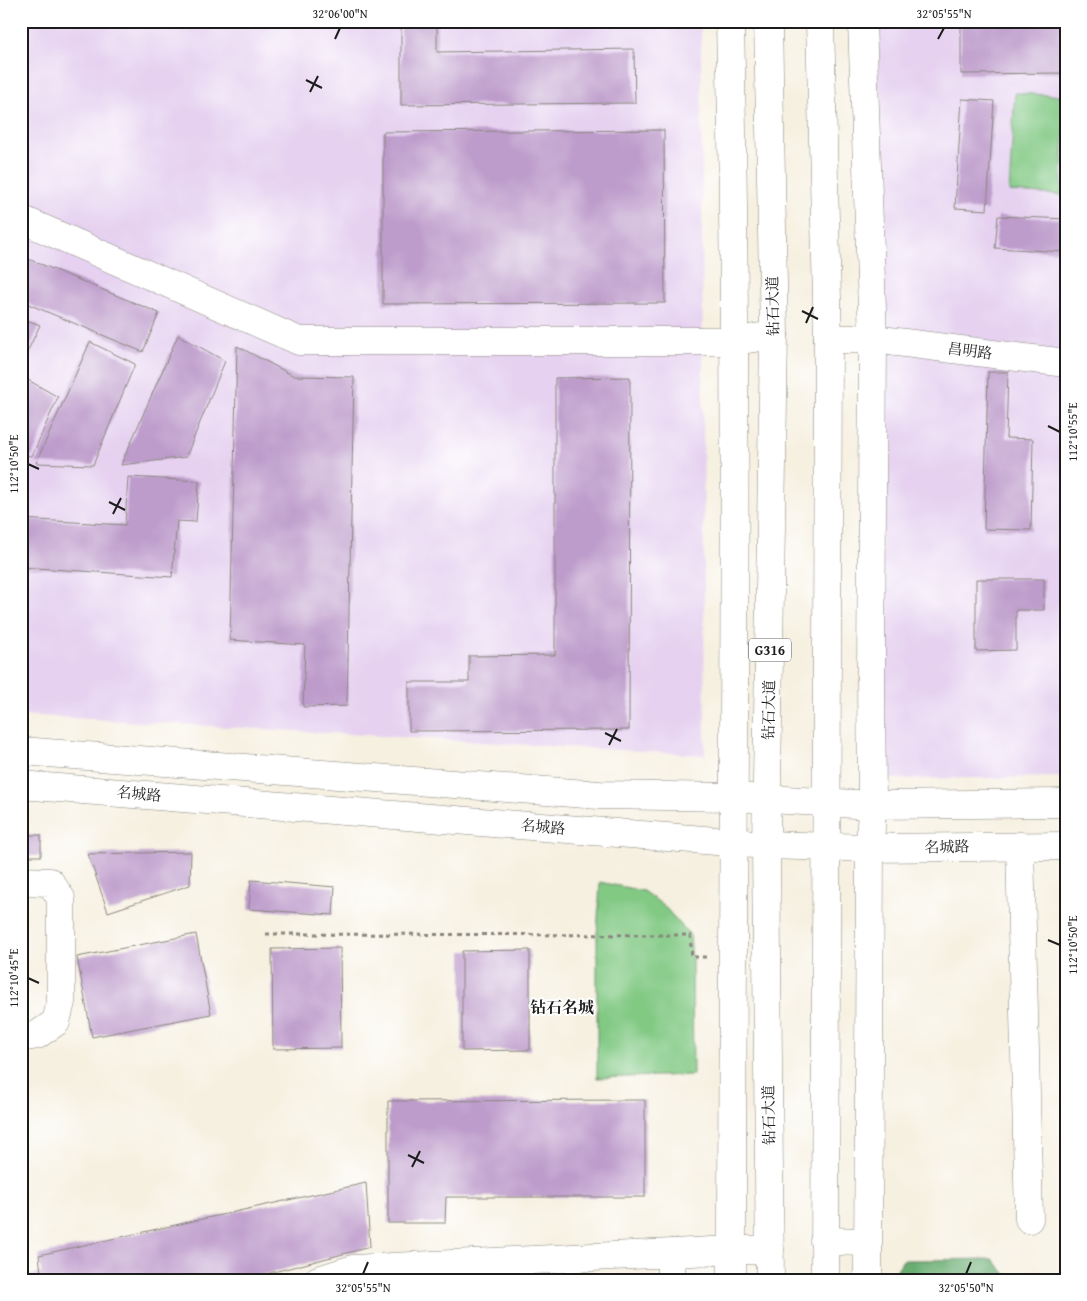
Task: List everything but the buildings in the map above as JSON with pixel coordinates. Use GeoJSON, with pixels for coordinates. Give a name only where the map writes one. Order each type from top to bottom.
{"type":"FeatureCollection","features":[{"type":"Feature","properties":{"kind":"main road"},"geometry":{"type":"LineString","coordinates":[[730,21],[735,341],[732,1280]]}},
{"type":"Feature","properties":{"kind":"main road","name":"钻石大道"},"geometry":{"type":"LineString","coordinates":[[768,21],[774,335],[766,844],[770,1280]]}},
{"type":"Feature","properties":{"kind":"main road"},"geometry":{"type":"LineString","coordinates":[[820,21],[828,339],[825,1280]]}},
{"type":"Feature","properties":{"kind":"main road"},"geometry":{"type":"LineString","coordinates":[[862,21],[873,339],[868,1280]]}},
{"type":"Feature","properties":{"kind":"main road"},"geometry":{"type":"LineString","coordinates":[[21,219],[299,341],[735,341],[774,335]]}},
{"type":"Feature","properties":{"kind":"main road","name":"昌明路"},"geometry":{"type":"LineString","coordinates":[[828,339],[873,339],[1066,363]]}},
{"type":"Feature","properties":{"kind":"main road"},"geometry":{"type":"LineString","coordinates":[[21,751],[598,795],[734,797],[872,805],[1066,803]]}},
{"type":"Feature","properties":{"kind":"main road","name":"名城路"},"geometry":{"type":"LineString","coordinates":[[21,785],[766,844],[870,848],[1066,846]]}},
{"type":"Feature","properties":{"kind":"main road"},"geometry":{"type":"LineString","coordinates":[[1020,846],[1029,1220]]}},
{"type":"Feature","properties":{"kind":"main road"},"geometry":{"type":"LineString","coordinates":[[21,881],[50,882],[60,898],[61,1002],[56,1022],[37,1035],[21,1038]]}},
{"type":"Feature","properties":{"kind":"main road"},"geometry":{"type":"LineString","coordinates":[[824,1241],[868,1242]]}},
{"type":"Feature","properties":{"kind":"main road"},"geometry":{"type":"LineString","coordinates":[[318,1280],[353,1269],[732,1250],[770,1250]]}},
{"type":"Feature","properties":{"kind":"main road"},"geometry":{"type":"LineString","coordinates":[[671,1253],[671,1280]]}},
{"type":"Feature","properties":{"kind":"path"},"geometry":{"type":"LineString","coordinates":[[266,934],[690,935],[692,957],[733,957]]}},
{"type":"Feature","properties":{"kind":"shaded area"},"geometry":{"type":"Polygon","coordinates":[[[21,21],[701,21],[705,755],[21,715],[21,21]]]}},
{"type":"Feature","properties":{"kind":"shaded area"},"geometry":{"type":"Polygon","coordinates":[[[875,21],[1066,21],[1066,777],[885,779],[875,21]]]}},
{"type":"Feature","properties":{"kind":"green space"},"geometry":{"type":"Polygon","coordinates":[[[1015,93],[1066,96],[1061,195],[1009,192],[1015,93]]]}},
{"type":"Feature","properties":{"kind":"green space"},"geometry":{"type":"Polygon","coordinates":[[[600,882],[643,891],[663,905],[690,935],[692,957],[693,1075],[597,1078],[597,935],[600,882]]]}},
{"type":"Feature","properties":{"kind":"green space"},"geometry":{"type":"Polygon","coordinates":[[[993,1259],[1011,1280],[890,1280],[903,1260],[993,1259]]]}},
{"type":"Feature","properties":{"kind":"district","name":"钻石名城"},"geometry":{"type":"Point","coordinates":[562,1007]}}]}
